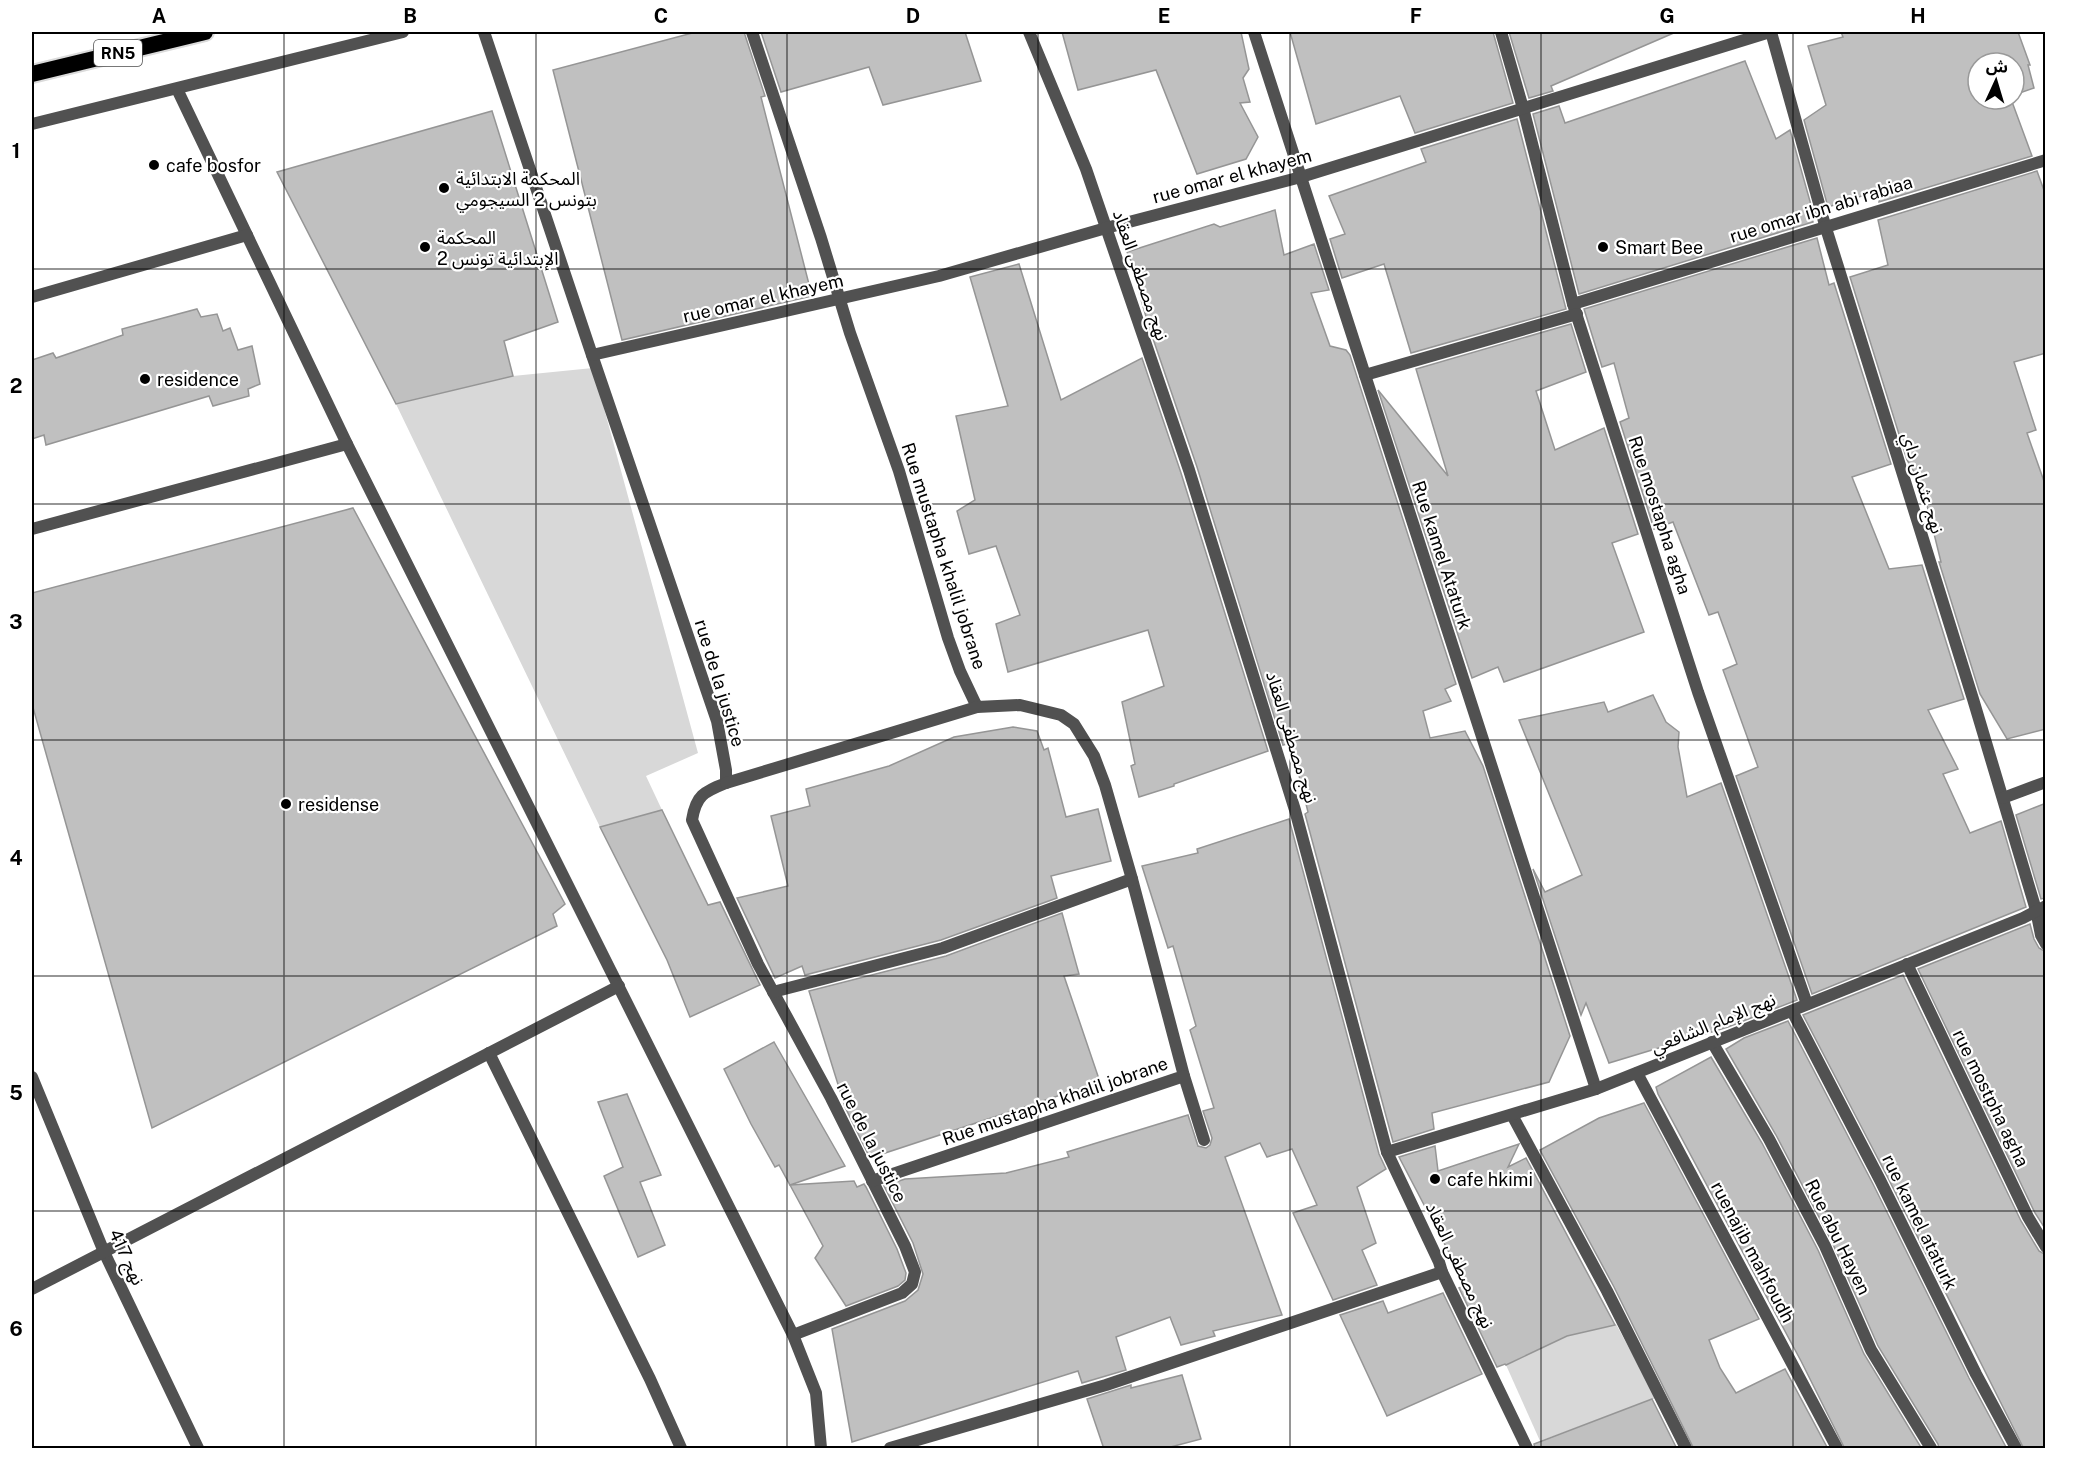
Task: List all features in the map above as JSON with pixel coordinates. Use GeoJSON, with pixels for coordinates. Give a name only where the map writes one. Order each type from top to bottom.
{"type":"FeatureCollection","features":[{"type":"Feature","properties":{"kind":"highway","name":"RN5"},"geometry":{"type":"LineString","coordinates":[[32,74],[205,32]]}},
{"type":"Feature","properties":{"kind":"street"},"geometry":{"type":"LineString","coordinates":[[32,124],[403,32]]}},
{"type":"Feature","properties":{"kind":"street","name":"rue de la justice"},"geometry":{"type":"LineString","coordinates":[[484,32],[717,721],[726,770],[726,783],[700,796],[694,808],[692,820],[773,992],[831,1098],[915,1272],[912,1284],[902,1293],[793,1335]]}},
{"type":"Feature","properties":{"kind":"street","name":"Rue mustapha khalil jobrane"},"geometry":{"type":"LineString","coordinates":[[752,32],[899,471],[948,638],[960,671],[977,707],[1020,705],[1061,715],[1074,724],[1094,756],[1105,785],[1132,879],[1184,1076],[872,1181]]}},
{"type":"Feature","properties":{"kind":"street","name":"نهج مصطفى العقاد"},"geometry":{"type":"LineString","coordinates":[[1029,32],[1086,169],[1189,470],[1295,810],[1387,1152],[1527,1449]]}},
{"type":"Feature","properties":{"kind":"street","name":"Rue kamel Ataturk"},"geometry":{"type":"LineString","coordinates":[[1254,32],[1596,1089]]}},
{"type":"Feature","properties":{"kind":"street","name":"Rue mostapha agha"},"geometry":{"type":"LineString","coordinates":[[1501,32],[1575,309],[1698,692],[1807,1004]]}},
{"type":"Feature","properties":{"kind":"street","name":"rue omar el khayem"},"geometry":{"type":"LineString","coordinates":[[592,355],[939,276],[1106,228],[1301,177],[1771,32]]}},
{"type":"Feature","properties":{"kind":"street","name":"نهج عثمان داي"},"geometry":{"type":"LineString","coordinates":[[1771,32],[1826,225],[2003,798],[2041,908],[2041,935],[2046,944]]}},
{"type":"Feature","properties":{"kind":"street"},"geometry":{"type":"LineString","coordinates":[[177,89],[347,444],[793,1335],[816,1393],[821,1449]]}},
{"type":"Feature","properties":{"kind":"street","name":"rue omar ibn abi rabiaa"},"geometry":{"type":"LineString","coordinates":[[1365,375],[1575,309],[1826,225],[2046,160]]}},
{"type":"Feature","properties":{"kind":"street"},"geometry":{"type":"LineString","coordinates":[[32,297],[247,235]]}},
{"type":"Feature","properties":{"kind":"street"},"geometry":{"type":"LineString","coordinates":[[32,529],[347,444]]}},
{"type":"Feature","properties":{"kind":"street"},"geometry":{"type":"LineString","coordinates":[[726,783],[977,707]]}},
{"type":"Feature","properties":{"kind":"street"},"geometry":{"type":"LineString","coordinates":[[2003,798],[2046,782]]}},
{"type":"Feature","properties":{"kind":"street"},"geometry":{"type":"LineString","coordinates":[[773,992],[943,948],[1132,879]]}},
{"type":"Feature","properties":{"kind":"street","name":"نهج الإمام الشافعي"},"geometry":{"type":"LineString","coordinates":[[1387,1152],[1596,1089],[2023,918],[2041,908]]}},
{"type":"Feature","properties":{"kind":"street","name":"rue mostpha agha"},"geometry":{"type":"LineString","coordinates":[[1907,964],[2028,1217],[2046,1247]]}},
{"type":"Feature","properties":{"kind":"street"},"geometry":{"type":"LineString","coordinates":[[32,1289],[619,986]]}},
{"type":"Feature","properties":{"kind":"street","name":"rue kamel ataturk"},"geometry":{"type":"LineString","coordinates":[[1792,1011],[2016,1449]]}},
{"type":"Feature","properties":{"kind":"street","name":"Rue abu Hayen"},"geometry":{"type":"LineString","coordinates":[[1712,1042],[1768,1139],[1825,1246],[1871,1350],[1931,1449]]}},
{"type":"Feature","properties":{"kind":"street"},"geometry":{"type":"LineString","coordinates":[[489,1053],[650,1379],[681,1449]]}},
{"type":"Feature","properties":{"kind":"street","name":"ruenajib mahfoudh"},"geometry":{"type":"LineString","coordinates":[[1637,1073],[1837,1449]]}},
{"type":"Feature","properties":{"kind":"street"},"geometry":{"type":"LineString","coordinates":[[1184,1076],[1204,1140]]}},
{"type":"Feature","properties":{"kind":"street","name":"نهج 417"},"geometry":{"type":"LineString","coordinates":[[32,1077],[104,1252],[198,1449]]}},
{"type":"Feature","properties":{"kind":"street"},"geometry":{"type":"LineString","coordinates":[[1512,1115],[1607,1291],[1686,1449]]}},
{"type":"Feature","properties":{"kind":"street"},"geometry":{"type":"LineString","coordinates":[[890,1449],[1106,1385],[1442,1272]]}},
{"type":"Feature","properties":{"kind":"shaded area"},"geometry":{"type":"Polygon","coordinates":[[[593,368],[698,753],[646,776],[662,810],[600,827],[396,404],[513,376],[593,368]]]}},
{"type":"Feature","properties":{"kind":"shaded area"},"geometry":{"type":"Polygon","coordinates":[[[1616,1324],[1656,1398],[1540,1441],[1506,1365],[1567,1336],[1616,1324]]]}},
{"type":"Feature","properties":{"kind":"building"},"geometry":{"type":"Polygon","coordinates":[[[696,32],[744,32],[765,96],[761,97],[812,296],[622,340],[553,70],[696,32]]]}},
{"type":"Feature","properties":{"kind":"building"},"geometry":{"type":"Polygon","coordinates":[[[761,32],[965,32],[981,81],[883,105],[869,67],[781,92],[761,32]]]}},
{"type":"Feature","properties":{"kind":"building"},"geometry":{"type":"Polygon","coordinates":[[[1062,32],[1241,32],[1249,69],[1243,78],[1250,102],[1240,103],[1258,137],[1246,159],[1197,174],[1156,70],[1078,90],[1062,32]]]}},
{"type":"Feature","properties":{"kind":"building"},"geometry":{"type":"Polygon","coordinates":[[[1290,32],[1493,32],[1513,103],[1415,133],[1400,96],[1316,124],[1290,32]]]}},
{"type":"Feature","properties":{"kind":"building"},"geometry":{"type":"Polygon","coordinates":[[[1509,32],[1676,32],[1551,86],[1553,91],[1529,98],[1509,32]]]}},
{"type":"Feature","properties":{"kind":"building"},"geometry":{"type":"Polygon","coordinates":[[[1841,32],[2018,32],[2025,51],[1966,51],[1966,111],[2015,111],[2032,156],[1879,202],[1880,190],[1828,207],[1804,120],[1826,105],[1808,46],[1843,37],[1841,32]]]}},
{"type":"Feature","properties":{"kind":"building"},"geometry":{"type":"Polygon","coordinates":[[[2026,54],[2030,65],[2028,65],[2034,88],[2026,91],[2026,54]]]}},
{"type":"Feature","properties":{"kind":"building"},"geometry":{"type":"Polygon","coordinates":[[[1745,61],[1776,139],[1790,130],[1813,212],[1811,212],[1813,222],[1579,294],[1533,114],[1559,106],[1565,123],[1745,61]]]}},
{"type":"Feature","properties":{"kind":"building","name":"المحكمة الإبتدائية تونس 2"},"geometry":{"type":"Polygon","coordinates":[[[492,111],[558,322],[504,341],[513,376],[396,404],[277,172],[492,111]]]}},
{"type":"Feature","properties":{"kind":"building"},"geometry":{"type":"Polygon","coordinates":[[[1517,119],[1566,309],[1411,353],[1384,264],[1342,278],[1330,239],[1345,234],[1329,196],[1426,162],[1421,149],[1517,119]]]}},
{"type":"Feature","properties":{"kind":"building"},"geometry":{"type":"Polygon","coordinates":[[[2037,171],[2046,196],[2046,353],[2014,362],[2036,430],[2027,433],[2046,487],[2046,729],[2007,739],[1980,694],[1939,562],[1941,562],[1922,485],[1907,460],[1850,277],[1888,265],[1878,220],[2037,171]]]}},
{"type":"Feature","properties":{"kind":"building"},"geometry":{"type":"Polygon","coordinates":[[[1275,210],[1284,255],[1314,244],[1329,290],[1311,293],[1330,346],[1346,350],[1350,355],[1456,684],[1445,689],[1451,701],[1423,711],[1430,738],[1465,731],[1483,766],[1570,1036],[1549,1082],[1432,1113],[1434,1129],[1393,1142],[1305,814],[1308,812],[1291,743],[1283,745],[1197,467],[1149,327],[1138,289],[1143,288],[1127,252],[1214,224],[1220,227],[1275,210]]]}},
{"type":"Feature","properties":{"kind":"building"},"geometry":{"type":"Polygon","coordinates":[[[1817,238],[1829,285],[1834,283],[1891,464],[1852,477],[1889,569],[1922,565],[1964,699],[1928,710],[1958,769],[1943,774],[1970,833],[2001,821],[2026,907],[1812,994],[1736,776],[1758,767],[1723,670],[1737,664],[1718,612],[1709,615],[1673,522],[1654,529],[1620,422],[1629,418],[1614,363],[1602,367],[1584,309],[1817,238]]]}},
{"type":"Feature","properties":{"kind":"building"},"geometry":{"type":"Polygon","coordinates":[[[1019,264],[1061,400],[1142,358],[1181,473],[1268,751],[1139,797],[1131,766],[1135,764],[1122,702],[1164,686],[1148,630],[1008,672],[996,624],[1020,615],[996,546],[969,554],[957,511],[975,500],[956,416],[1008,406],[970,277],[1019,264]]]}},
{"type":"Feature","properties":{"kind":"building","name":"residence"},"geometry":{"type":"Polygon","coordinates":[[[197,309],[201,317],[217,314],[223,331],[230,328],[238,350],[252,346],[260,384],[248,389],[249,396],[213,406],[209,396],[46,445],[44,435],[32,439],[32,360],[53,353],[56,358],[123,335],[122,329],[197,309]]]}},
{"type":"Feature","properties":{"kind":"building"},"geometry":{"type":"Polygon","coordinates":[[[1571,324],[1586,372],[1536,391],[1555,450],[1604,428],[1638,534],[1612,543],[1644,632],[1504,682],[1498,667],[1472,678],[1378,390],[1448,476],[1416,369],[1571,324]]]}},
{"type":"Feature","properties":{"kind":"building","name":"residense"},"geometry":{"type":"Polygon","coordinates":[[[353,508],[565,904],[553,914],[557,926],[152,1128],[32,704],[32,593],[353,508]]]}},
{"type":"Feature","properties":{"kind":"building"},"geometry":{"type":"Polygon","coordinates":[[[1653,695],[1666,722],[1679,732],[1678,747],[1687,797],[1721,783],[1797,1000],[1728,1027],[1609,1063],[1586,1003],[1581,1015],[1533,869],[1545,892],[1582,875],[1519,720],[1604,702],[1608,712],[1653,695]]]}},
{"type":"Feature","properties":{"kind":"building"},"geometry":{"type":"Polygon","coordinates":[[[1013,727],[1037,731],[1044,750],[1048,748],[1066,817],[1098,809],[1111,861],[1051,876],[1057,898],[941,940],[805,975],[802,966],[775,978],[737,898],[788,886],[771,816],[810,806],[806,789],[889,766],[954,737],[1013,727]]]}},
{"type":"Feature","properties":{"kind":"building"},"geometry":{"type":"Polygon","coordinates":[[[2046,803],[2046,898],[2041,899],[2016,815],[2046,803]]]}},
{"type":"Feature","properties":{"kind":"building"},"geometry":{"type":"Polygon","coordinates":[[[662,810],[708,905],[720,902],[760,985],[690,1017],[667,960],[600,827],[662,810]]]}},
{"type":"Feature","properties":{"kind":"building"},"geometry":{"type":"Polygon","coordinates":[[[1289,819],[1379,1154],[1386,1169],[1357,1187],[1376,1243],[1362,1250],[1377,1285],[1333,1300],[1293,1213],[1317,1205],[1292,1149],[1267,1157],[1260,1143],[1225,1157],[1282,1315],[1213,1331],[1215,1336],[1181,1345],[1170,1317],[1116,1337],[1126,1370],[1082,1383],[1078,1371],[852,1442],[832,1329],[905,1301],[918,1290],[923,1274],[913,1243],[884,1186],[905,1179],[1006,1173],[1069,1157],[1067,1152],[1188,1115],[1198,1146],[1206,1148],[1210,1145],[1212,1138],[1203,1111],[1214,1108],[1190,1030],[1196,1026],[1173,946],[1168,948],[1142,866],[1198,853],[1197,849],[1289,819]]]}},
{"type":"Feature","properties":{"kind":"building"},"geometry":{"type":"Polygon","coordinates":[[[1062,913],[1079,974],[1064,976],[1100,1082],[870,1158],[845,1107],[809,991],[946,956],[1062,913]]]}},
{"type":"Feature","properties":{"kind":"building"},"geometry":{"type":"Polygon","coordinates":[[[2030,924],[2039,948],[2046,952],[2046,1230],[2035,1213],[1918,969],[2030,924]]]}},
{"type":"Feature","properties":{"kind":"building"},"geometry":{"type":"Polygon","coordinates":[[[1903,975],[2021,1221],[2039,1251],[2046,1255],[2046,1449],[2024,1449],[1803,1015],[1903,975]]]}},
{"type":"Feature","properties":{"kind":"building"},"geometry":{"type":"Polygon","coordinates":[[[1788,1021],[2007,1449],[1939,1449],[1878,1346],[1832,1242],[1776,1135],[1726,1049],[1744,1038],[1788,1021]]]}},
{"type":"Feature","properties":{"kind":"building"},"geometry":{"type":"Polygon","coordinates":[[[774,1042],[845,1166],[790,1185],[779,1165],[775,1167],[724,1069],[774,1042]]]}},
{"type":"Feature","properties":{"kind":"building"},"geometry":{"type":"Polygon","coordinates":[[[1711,1057],[1762,1143],[1818,1250],[1864,1354],[1922,1449],[1845,1449],[1801,1361],[1658,1094],[1656,1087],[1711,1057]]]}},
{"type":"Feature","properties":{"kind":"building"},"geometry":{"type":"Polygon","coordinates":[[[627,1094],[661,1175],[640,1182],[665,1245],[638,1257],[604,1176],[623,1167],[598,1102],[627,1094]]]}},
{"type":"Feature","properties":{"kind":"building"},"geometry":{"type":"Polygon","coordinates":[[[1644,1103],[1759,1319],[1709,1340],[1720,1368],[1736,1393],[1785,1369],[1828,1449],[1694,1449],[1614,1287],[1540,1150],[1599,1118],[1644,1103]]]}},
{"type":"Feature","properties":{"kind":"building"},"geometry":{"type":"Polygon","coordinates":[[[1519,1144],[1508,1167],[1526,1158],[1615,1325],[1567,1336],[1506,1365],[1497,1367],[1459,1288],[1466,1285],[1399,1157],[1435,1146],[1438,1171],[1519,1144]]]}},
{"type":"Feature","properties":{"kind":"building"},"geometry":{"type":"Polygon","coordinates":[[[854,1181],[857,1187],[864,1184],[866,1187],[897,1249],[906,1273],[905,1280],[898,1286],[846,1306],[815,1258],[823,1246],[790,1185],[854,1181]]]}},
{"type":"Feature","properties":{"kind":"building"},"geometry":{"type":"Polygon","coordinates":[[[1443,1293],[1482,1374],[1387,1416],[1340,1315],[1383,1301],[1388,1313],[1443,1293]]]}},
{"type":"Feature","properties":{"kind":"building"},"geometry":{"type":"Polygon","coordinates":[[[1182,1375],[1201,1439],[1163,1449],[1104,1449],[1087,1399],[1131,1385],[1131,1388],[1182,1375]]]}},
{"type":"Feature","properties":{"kind":"building"},"geometry":{"type":"Polygon","coordinates":[[[1652,1399],[1677,1449],[1535,1449],[1534,1444],[1652,1399]]]}},
{"type":"Feature","properties":{"kind":"place","name":"cafe bosfor"},"geometry":{"type":"Point","coordinates":[154,165]}},
{"type":"Feature","properties":{"kind":"place","name":"المحكمة الابتدائية بتونس 2 السيجومي"},"geometry":{"type":"Point","coordinates":[444,188]}},
{"type":"Feature","properties":{"kind":"place","name":"المحكمة الإبتدائية تونس 2"},"geometry":{"type":"Point","coordinates":[425,247]}},
{"type":"Feature","properties":{"kind":"place","name":"Smart Bee"},"geometry":{"type":"Point","coordinates":[1603,247]}},
{"type":"Feature","properties":{"kind":"place","name":"residence"},"geometry":{"type":"Point","coordinates":[145,379]}},
{"type":"Feature","properties":{"kind":"place","name":"residense"},"geometry":{"type":"Point","coordinates":[286,804]}},
{"type":"Feature","properties":{"kind":"place","name":"cafe hkimi"},"geometry":{"type":"Point","coordinates":[1435,1179]}}]}
